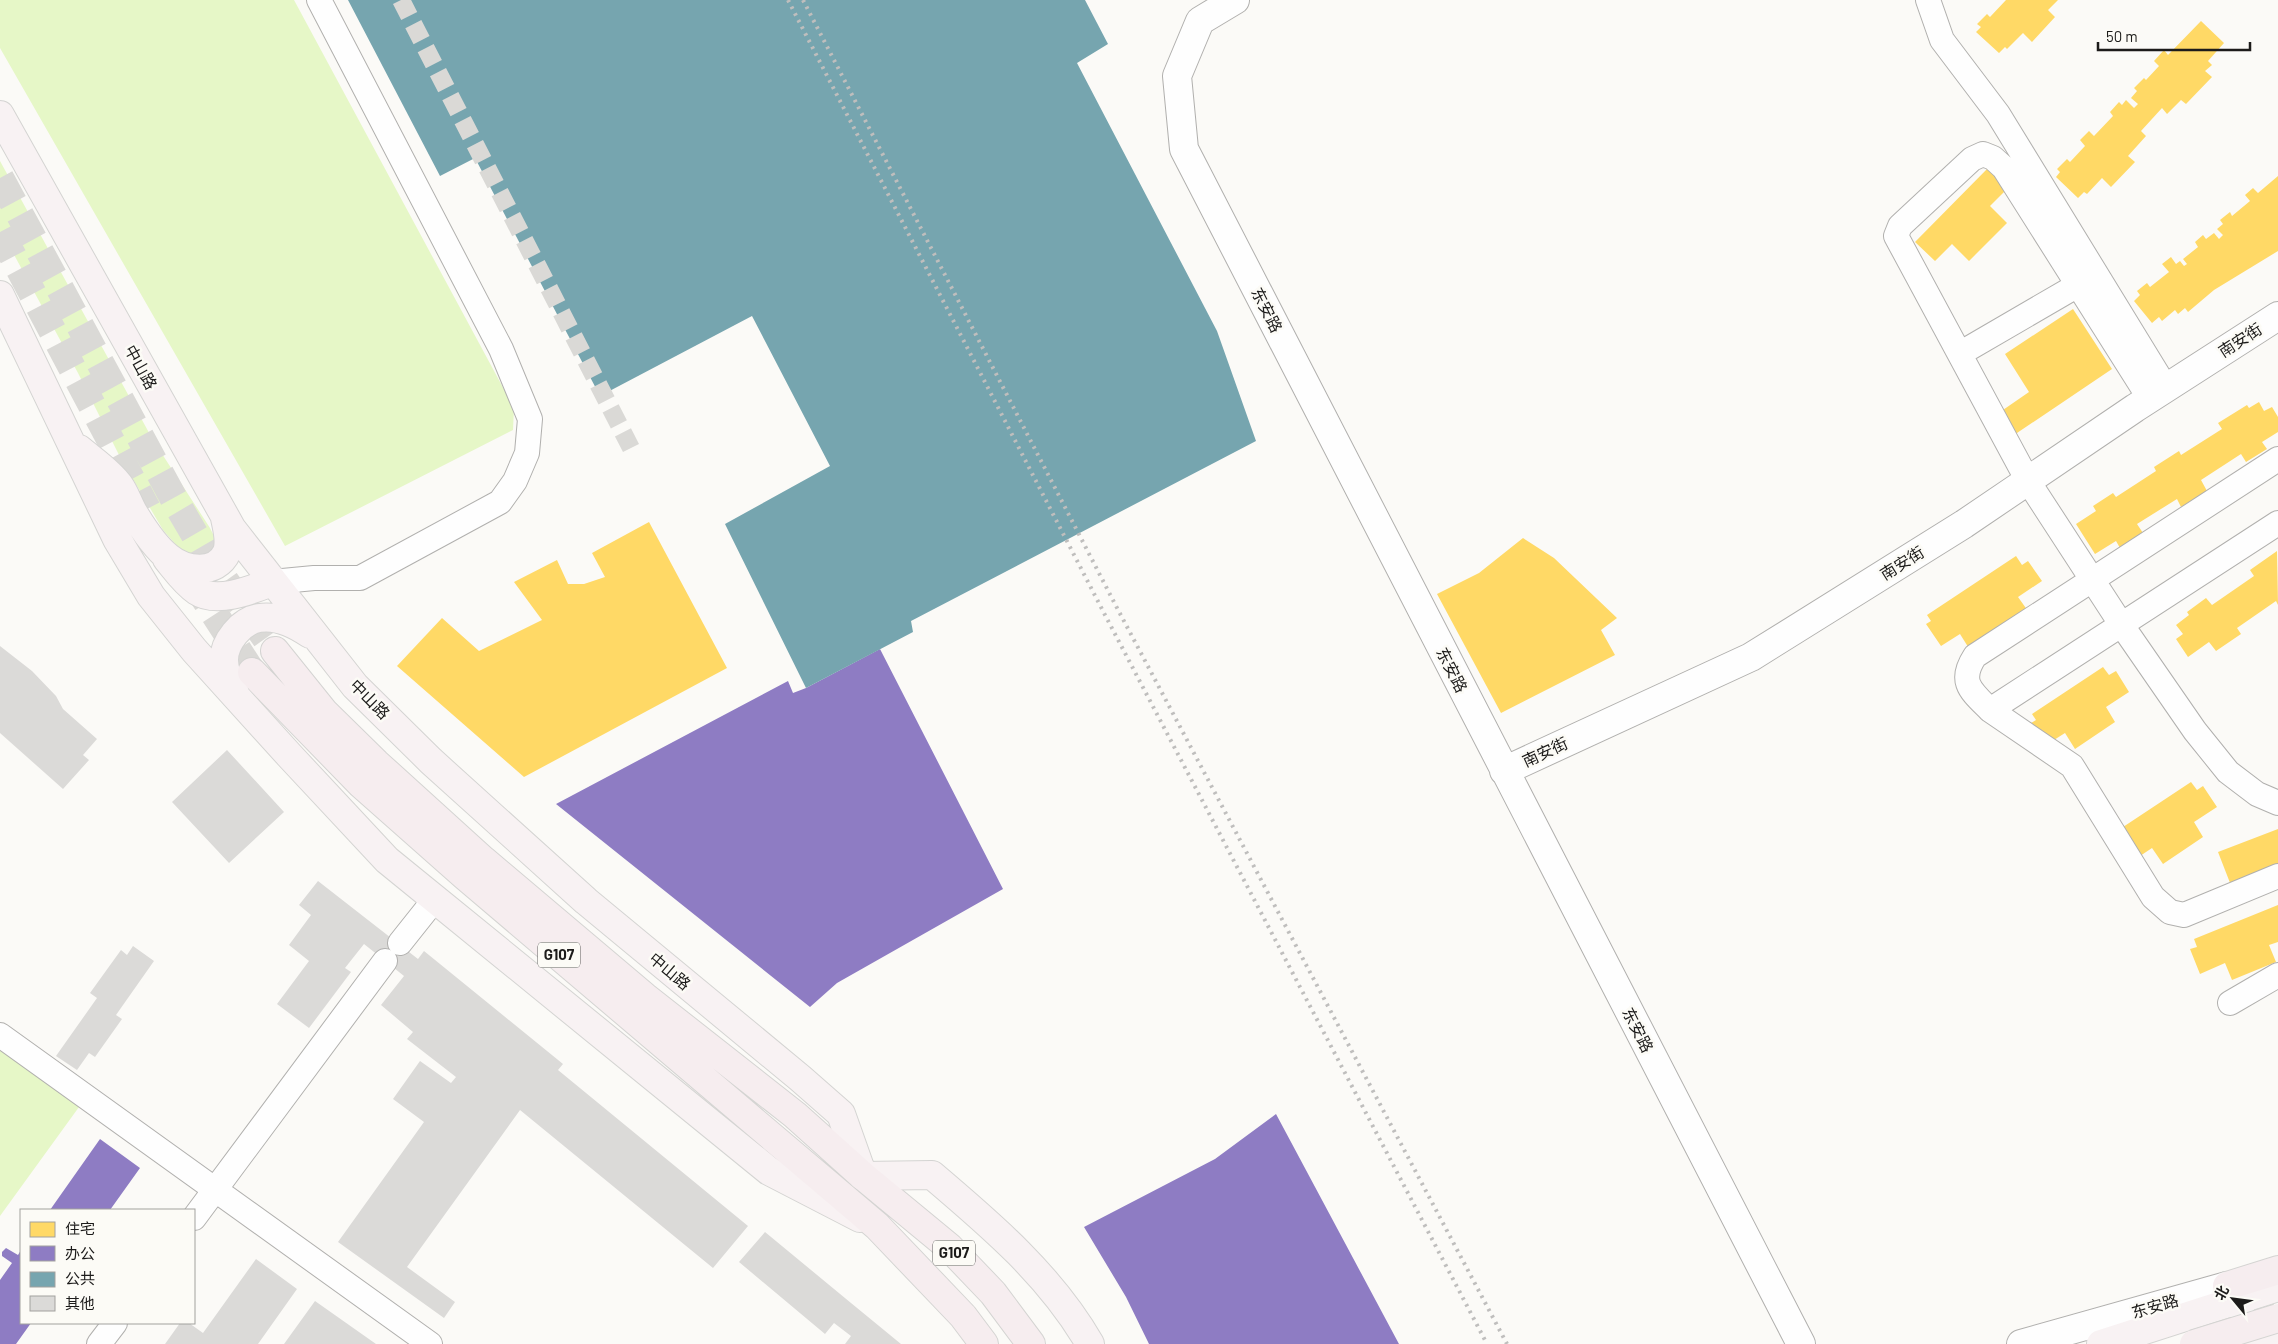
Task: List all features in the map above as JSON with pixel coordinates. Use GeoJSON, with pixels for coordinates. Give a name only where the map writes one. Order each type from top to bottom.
{"type":"FeatureCollection","features":[{"type":"Feature","properties":{"kind":"highway","name":"G107"},"geometry":{"type":"LineString","coordinates":[[275,651],[331,718],[376,763],[483,860],[645,997],[796,1115],[863,1176],[949,1247],[993,1293],[1030,1344]]}},
{"type":"Feature","properties":{"kind":"highway","name":"G107"},"geometry":{"type":"LineString","coordinates":[[252,672],[369,791],[465,876],[876,1226],[963,1316],[984,1344]]}},
{"type":"Feature","properties":{"kind":"highway"},"geometry":{"type":"LineString","coordinates":[[2232,1293],[2278,1270]]}},
{"type":"Feature","properties":{"kind":"highway"},"geometry":{"type":"LineString","coordinates":[[2194,1344],[2278,1318]]}},
{"type":"Feature","properties":{"kind":"main road","name":"中山路"},"geometry":{"type":"LineString","coordinates":[[0,116],[232,529],[355,686],[431,761],[586,901],[841,1114],[863,1176]]}},
{"type":"Feature","properties":{"kind":"main road"},"geometry":{"type":"LineString","coordinates":[[0,295],[117,539],[151,596],[194,650],[387,860],[769,1171],[876,1226]]}},
{"type":"Feature","properties":{"kind":"main road"},"geometry":{"type":"LineString","coordinates":[[71,441],[119,484],[134,514],[155,544],[183,579],[196,590],[205,595],[249,591],[272,582]]}},
{"type":"Feature","properties":{"kind":"main road"},"geometry":{"type":"LineString","coordinates":[[155,544],[169,558],[185,566],[202,570],[217,564],[227,551],[229,534],[225,517]]}},
{"type":"Feature","properties":{"kind":"main road"},"geometry":{"type":"LineString","coordinates":[[239,699],[229,681],[224,659],[232,638],[241,626],[259,618],[279,620],[301,628],[318,639]]}},
{"type":"Feature","properties":{"kind":"main road"},"geometry":{"type":"LineString","coordinates":[[863,1176],[932,1174],[1013,1246],[1074,1316],[1090,1344]]}},
{"type":"Feature","properties":{"kind":"main road"},"geometry":{"type":"LineString","coordinates":[[2101,1344],[2232,1293],[2278,1287]]}},
{"type":"Feature","properties":{"kind":"street"},"geometry":{"type":"LineString","coordinates":[[272,582],[314,578],[360,578],[500,502],[515,481],[527,453],[530,419],[500,349],[319,0]]}},
{"type":"Feature","properties":{"kind":"street","name":"东安路"},"geometry":{"type":"LineString","coordinates":[[1235,0],[1200,21],[1177,76],[1184,148],[1504,771],[1802,1344]]}},
{"type":"Feature","properties":{"kind":"street"},"geometry":{"type":"LineString","coordinates":[[1928,0],[1942,40],[1998,114],[2158,393]]}},
{"type":"Feature","properties":{"kind":"street"},"geometry":{"type":"LineString","coordinates":[[2158,393],[2078,285],[2004,168],[1993,158],[1983,154],[1972,159],[1900,226],[1896,236],[1961,353],[2028,481],[2092,579],[2195,731],[2228,772],[2257,794],[2278,803]]}},
{"type":"Feature","properties":{"kind":"street"},"geometry":{"type":"LineString","coordinates":[[1961,353],[2078,285]]}},
{"type":"Feature","properties":{"kind":"street","name":"南安街"},"geometry":{"type":"LineString","coordinates":[[1504,771],[1750,657],[1964,524],[2158,393],[2278,316]]}},
{"type":"Feature","properties":{"kind":"street"},"geometry":{"type":"LineString","coordinates":[[2278,459],[1975,656],[1967,668],[1966,680],[1973,693],[1990,710],[2072,766],[2154,897],[2170,912],[2184,915],[2278,876]]}},
{"type":"Feature","properties":{"kind":"street"},"geometry":{"type":"LineString","coordinates":[[1990,710],[2278,523]]}},
{"type":"Feature","properties":{"kind":"street"},"geometry":{"type":"LineString","coordinates":[[195,1217],[392,952],[436,899]]}},
{"type":"Feature","properties":{"kind":"street"},"geometry":{"type":"LineString","coordinates":[[2230,1003],[2278,975]]}},
{"type":"Feature","properties":{"kind":"street"},"geometry":{"type":"LineString","coordinates":[[0,1035],[430,1344]]}},
{"type":"Feature","properties":{"kind":"street"},"geometry":{"type":"LineString","coordinates":[[2232,1293],[2261,1342]]}},
{"type":"Feature","properties":{"kind":"street","name":"东安路"},"geometry":{"type":"LineString","coordinates":[[2021,1344],[2232,1293]]}},
{"type":"Feature","properties":{"kind":"street"},"geometry":{"type":"LineString","coordinates":[[99,1344],[114,1324]]}},
{"type":"Feature","properties":{"kind":"green space"},"geometry":{"type":"Polygon","coordinates":[[[0,0],[294,0],[514,408],[513,430],[285,546],[0,48],[0,0]]]}},
{"type":"Feature","properties":{"kind":"green space"},"geometry":{"type":"Polygon","coordinates":[[[0,161],[153,440],[210,528],[219,546],[217,551],[190,561],[163,530],[121,459],[78,373],[0,232],[0,161]]]}},
{"type":"Feature","properties":{"kind":"green space"},"geometry":{"type":"Polygon","coordinates":[[[0,1050],[79,1107],[0,1216],[0,1050]]]}},
{"type":"Feature","properties":{"kind":"building: 住宅"},"geometry":{"type":"Polygon","coordinates":[[[2006,0],[2058,0],[2048,10],[2055,17],[2032,42],[2023,33],[2007,49],[2005,47],[1999,53],[1976,32],[1981,27],[1977,24],[1987,14],[1990,17],[2006,0]]]}},
{"type":"Feature","properties":{"kind":"building: 住宅"},"geometry":{"type":"Polygon","coordinates":[[[2201,21],[2224,43],[2208,61],[2212,65],[2205,71],[2212,77],[2186,104],[2181,100],[2167,114],[2162,108],[2141,131],[2146,136],[2128,156],[2135,162],[2111,187],[2102,178],[2087,194],[2084,192],[2078,198],[2056,177],[2060,172],[2057,169],[2067,159],[2070,162],[2085,146],[2080,140],[2089,131],[2094,136],[2113,116],[2110,112],[2119,102],[2122,105],[2126,100],[2134,108],[2138,104],[2131,98],[2137,91],[2134,88],[2144,78],[2146,80],[2159,66],[2154,61],[2164,50],[2168,55],[2201,21]]]}},
{"type":"Feature","properties":{"kind":"building: 住宅"},"geometry":{"type":"Polygon","coordinates":[[[1988,168],[2008,188],[1990,206],[2007,223],[1969,261],[1952,244],[1935,261],[1915,242],[1988,168]]]}},
{"type":"Feature","properties":{"kind":"building: 住宅"},"geometry":{"type":"Polygon","coordinates":[[[2278,176],[2278,251],[2214,290],[2188,312],[2185,308],[2178,314],[2175,310],[2162,321],[2159,317],[2152,323],[2134,301],[2140,295],[2137,291],[2147,283],[2150,287],[2169,272],[2162,264],[2171,257],[2176,264],[2180,261],[2184,266],[2187,264],[2183,259],[2198,247],[2195,242],[2203,235],[2206,239],[2214,233],[2219,239],[2223,235],[2217,229],[2223,224],[2220,220],[2230,212],[2232,216],[2250,201],[2245,195],[2253,188],[2258,193],[2278,176]]]}},
{"type":"Feature","properties":{"kind":"building: 住宅"},"geometry":{"type":"Polygon","coordinates":[[[2073,309],[2112,369],[2014,435],[2000,412],[2029,392],[2005,354],[2073,309]]]}},
{"type":"Feature","properties":{"kind":"building: 住宅"},"geometry":{"type":"Polygon","coordinates":[[[2259,402],[2264,411],[2272,407],[2278,417],[2278,432],[2262,442],[2267,449],[2246,462],[2241,454],[2201,480],[2207,491],[2181,507],[2177,499],[2137,524],[2143,533],[2120,548],[2116,541],[2095,554],[2076,524],[2096,511],[2093,506],[2113,493],[2116,497],[2156,471],[2154,467],[2179,451],[2181,455],[2222,429],[2218,423],[2247,405],[2249,408],[2259,402]]]}},
{"type":"Feature","properties":{"kind":"building: 住宅"},"geometry":{"type":"Polygon","coordinates":[[[649,522],[727,668],[524,777],[397,666],[442,618],[479,651],[542,620],[514,582],[557,560],[568,584],[584,584],[605,577],[592,553],[649,522]]]}},
{"type":"Feature","properties":{"kind":"building: 住宅"},"geometry":{"type":"Polygon","coordinates":[[[1523,538],[1554,558],[1617,618],[1601,630],[1615,655],[1501,713],[1437,594],[1479,573],[1523,538]]]}},
{"type":"Feature","properties":{"kind":"building: 住宅"},"geometry":{"type":"Polygon","coordinates":[[[2277,551],[2278,605],[2276,601],[2237,628],[2241,634],[2216,651],[2209,642],[2188,657],[2176,639],[2183,634],[2176,625],[2189,615],[2187,612],[2206,598],[2212,605],[2254,576],[2250,570],[2277,551]]]}},
{"type":"Feature","properties":{"kind":"building: 住宅"},"geometry":{"type":"Polygon","coordinates":[[[2016,556],[2022,565],[2028,561],[2042,581],[2018,597],[2028,611],[1970,650],[1960,634],[1941,646],[1926,624],[1931,621],[1927,615],[2016,556]]]}},
{"type":"Feature","properties":{"kind":"building: 住宅"},"geometry":{"type":"Polygon","coordinates":[[[2103,667],[2109,675],[2116,671],[2129,692],[2106,707],[2115,722],[2075,749],[2065,733],[2046,745],[2031,723],[2036,720],[2032,714],[2103,667]]]}},
{"type":"Feature","properties":{"kind":"building: 住宅"},"geometry":{"type":"Polygon","coordinates":[[[2191,782],[2197,790],[2203,786],[2217,807],[2194,822],[2203,837],[2163,864],[2152,848],[2134,860],[2120,829],[2191,782]]]}},
{"type":"Feature","properties":{"kind":"building: 住宅"},"geometry":{"type":"Polygon","coordinates":[[[2278,829],[2278,870],[2232,888],[2218,852],[2278,829]]]}},
{"type":"Feature","properties":{"kind":"building: 住宅"},"geometry":{"type":"Polygon","coordinates":[[[2278,905],[2278,942],[2269,945],[2276,962],[2232,980],[2225,963],[2200,974],[2190,949],[2197,947],[2194,939],[2278,905]]]}},
{"type":"Feature","properties":{"kind":"building: 办公"},"geometry":{"type":"Polygon","coordinates":[[[880,649],[1003,889],[837,983],[810,1007],[556,804],[788,681],[793,693],[880,649]]]}},
{"type":"Feature","properties":{"kind":"building: 办公"},"geometry":{"type":"Polygon","coordinates":[[[1276,1114],[1399,1344],[1149,1344],[1126,1297],[1084,1227],[1215,1159],[1276,1114]]]}},
{"type":"Feature","properties":{"kind":"building: 办公"},"geometry":{"type":"Polygon","coordinates":[[[100,1139],[140,1168],[111,1209],[51,1209],[100,1139]]]}},
{"type":"Feature","properties":{"kind":"building: 办公"},"geometry":{"type":"Polygon","coordinates":[[[6,1248],[18,1255],[20,1252],[20,1324],[30,1324],[16,1344],[0,1344],[0,1280],[12,1263],[2,1256],[2,1252],[6,1248]]]}},
{"type":"Feature","properties":{"kind":"building: 公共"},"geometry":{"type":"Polygon","coordinates":[[[348,0],[1085,0],[1108,44],[1077,63],[1217,331],[1256,441],[911,621],[913,632],[806,688],[725,524],[830,466],[752,316],[600,396],[475,158],[440,176],[348,0]]]}},
{"type":"Feature","properties":{"kind":"building: 其他"},"geometry":{"type":"Polygon","coordinates":[[[0,646],[32,671],[56,696],[63,709],[97,739],[83,755],[89,760],[63,789],[0,733],[0,646]]]}},
{"type":"Feature","properties":{"kind":"building: 其他"},"geometry":{"type":"Polygon","coordinates":[[[227,750],[284,812],[229,863],[172,802],[227,750]]]}},
{"type":"Feature","properties":{"kind":"building: 其他"},"geometry":{"type":"Polygon","coordinates":[[[318,881],[418,959],[424,951],[563,1064],[558,1070],[748,1226],[713,1268],[520,1110],[407,1267],[455,1302],[444,1318],[338,1242],[424,1122],[393,1099],[420,1061],[451,1083],[456,1077],[407,1039],[413,1032],[381,1005],[404,976],[364,944],[345,968],[351,972],[309,1028],[277,1004],[309,961],[289,945],[311,915],[299,905],[318,881]]]}},
{"type":"Feature","properties":{"kind":"building: 其他"},"geometry":{"type":"Polygon","coordinates":[[[133,946],[154,961],[116,1015],[122,1019],[95,1057],[89,1053],[77,1070],[56,1056],[97,998],[90,993],[121,950],[127,955],[133,946]]]}},
{"type":"Feature","properties":{"kind":"building: 其他"},"geometry":{"type":"Polygon","coordinates":[[[765,1232],[901,1344],[845,1344],[851,1336],[834,1323],[825,1334],[739,1262],[765,1232]]]}},
{"type":"Feature","properties":{"kind":"building: 其他"},"geometry":{"type":"Polygon","coordinates":[[[256,1259],[297,1289],[258,1344],[165,1344],[179,1324],[190,1324],[203,1333],[256,1259]]]}},
{"type":"Feature","properties":{"kind":"building: 其他"},"geometry":{"type":"Polygon","coordinates":[[[315,1301],[376,1344],[284,1344],[315,1301]]]}},
{"type":"Feature","properties":{"kind":"tunnel"},"geometry":{"type":"LineString","coordinates":[[401,0],[631,448]]}},
{"type":"Feature","properties":{"kind":"tunnel"},"geometry":{"type":"LineString","coordinates":[[0,178],[174,499],[206,554],[275,651]]}},
{"type":"Feature","properties":{"kind":"tunnel"},"geometry":{"type":"LineString","coordinates":[[0,232],[147,509]]}},
{"type":"Feature","properties":{"kind":"tunnel"},"geometry":{"type":"LineString","coordinates":[[192,579],[252,672]]}},
{"type":"Feature","properties":{"kind":"railway"},"geometry":{"type":"LineString","coordinates":[[788,0],[1104,613],[1487,1344]]}},
{"type":"Feature","properties":{"kind":"railway"},"geometry":{"type":"LineString","coordinates":[[803,0],[1116,606],[1507,1344]]}}]}
